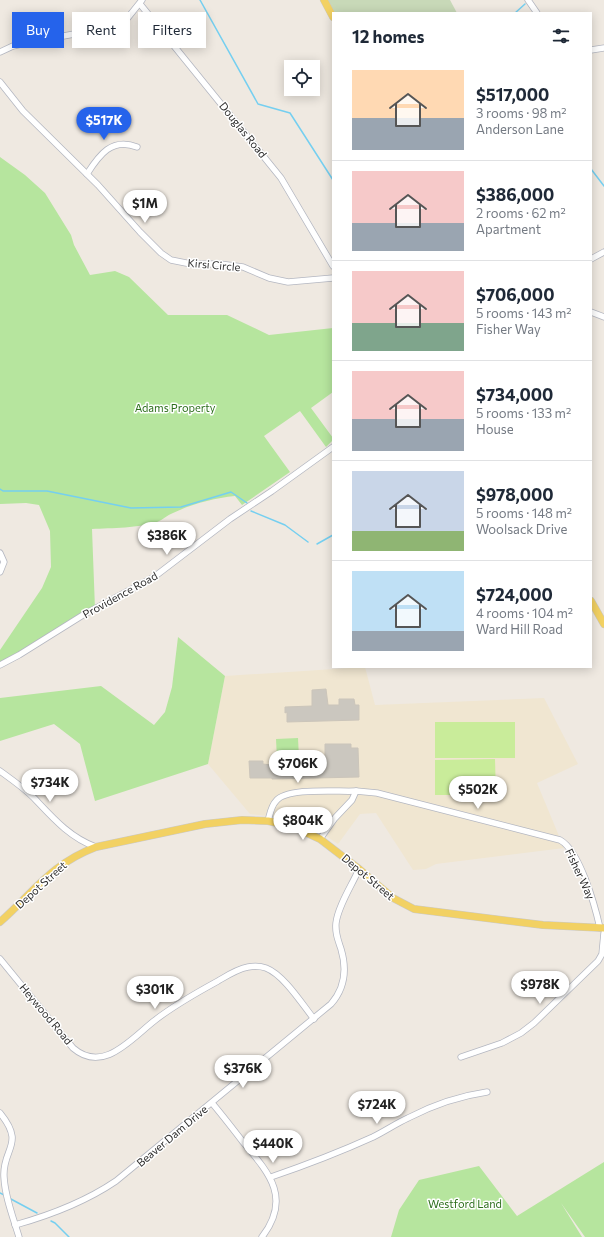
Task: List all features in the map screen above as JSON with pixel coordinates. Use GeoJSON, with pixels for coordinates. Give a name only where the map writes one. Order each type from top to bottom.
{"type":"FeatureCollection","features":[{"type":"Feature","properties":{"kind":"main road"},"geometry":{"type":"LineString","coordinates":[[324,0],[332,15]]}},
{"type":"Feature","properties":{"kind":"main road"},"geometry":{"type":"LineString","coordinates":[[592,603],[604,624]]}},
{"type":"Feature","properties":{"kind":"main road","name":"Depot Street"},"geometry":{"type":"LineString","coordinates":[[0,922],[34,887],[56,868],[74,856],[96,848],[212,823],[242,820],[268,821],[292,826],[320,839],[393,898],[414,909],[543,925],[603,930]]}},
{"type":"Feature","properties":{"kind":"street"},"geometry":{"type":"LineString","coordinates":[[528,0],[536,12]]}},
{"type":"Feature","properties":{"kind":"street"},"geometry":{"type":"LineString","coordinates":[[0,52],[7,48],[26,42],[117,26],[126,20],[141,2]]}},
{"type":"Feature","properties":{"kind":"street","name":"Douglas Road"},"geometry":{"type":"LineString","coordinates":[[141,2],[281,178],[332,264]]}},
{"type":"Feature","properties":{"kind":"street"},"geometry":{"type":"LineString","coordinates":[[592,50],[604,48]]}},
{"type":"Feature","properties":{"kind":"street","name":"Kirsi Circle"},"geometry":{"type":"LineString","coordinates":[[0,82],[23,112],[87,174],[140,232],[161,253],[171,260],[191,264],[220,264],[243,267],[269,278],[288,282],[332,278]]}},
{"type":"Feature","properties":{"kind":"street"},"geometry":{"type":"LineString","coordinates":[[87,174],[99,158],[114,145],[124,143],[137,147]]}},
{"type":"Feature","properties":{"kind":"street"},"geometry":{"type":"LineString","coordinates":[[592,258],[604,252]]}},
{"type":"Feature","properties":{"kind":"street"},"geometry":{"type":"LineString","coordinates":[[592,312],[604,317]]}},
{"type":"Feature","properties":{"kind":"street","name":"Providence Road"},"geometry":{"type":"LineString","coordinates":[[0,665],[19,655],[83,615],[154,577],[230,519],[332,449]]}},
{"type":"Feature","properties":{"kind":"street"},"geometry":{"type":"LineString","coordinates":[[0,553],[4,562],[0,572]]}},
{"type":"Feature","properties":{"kind":"street"},"geometry":{"type":"LineString","coordinates":[[0,771],[30,794],[61,826],[79,839],[96,848]]}},
{"type":"Feature","properties":{"kind":"street"},"geometry":{"type":"LineString","coordinates":[[320,839],[335,818],[352,800],[356,791]]}},
{"type":"Feature","properties":{"kind":"street","name":"Fisher Way"},"geometry":{"type":"LineString","coordinates":[[268,821],[273,805],[277,800],[287,794],[298,792],[356,791],[377,793],[563,842],[571,851],[588,887],[603,930]]}},
{"type":"Feature","properties":{"kind":"street","name":"Beaver Dam Drive"},"geometry":{"type":"LineString","coordinates":[[15,1225],[52,1214],[108,1186],[131,1170],[334,1001],[343,984],[344,963],[336,933],[336,923],[338,914],[359,869]]}},
{"type":"Feature","properties":{"kind":"street"},"geometry":{"type":"LineString","coordinates":[[461,1057],[502,1044],[521,1033],[534,1023],[598,961],[602,954],[603,930]]}},
{"type":"Feature","properties":{"kind":"street","name":"Heywood Road"},"geometry":{"type":"LineString","coordinates":[[0,959],[73,1048],[81,1054],[90,1057],[103,1056],[118,1050],[175,1006],[233,972],[248,967],[261,967],[275,974],[286,984],[314,1019]]}},
{"type":"Feature","properties":{"kind":"street"},"geometry":{"type":"LineString","coordinates":[[271,1177],[346,1149],[408,1118],[438,1105],[487,1092]]}},
{"type":"Feature","properties":{"kind":"street"},"geometry":{"type":"LineString","coordinates":[[212,1103],[271,1177],[276,1197],[275,1209],[270,1224],[262,1237]]}},
{"type":"Feature","properties":{"kind":"street"},"geometry":{"type":"LineString","coordinates":[[0,1113],[9,1126],[13,1142],[5,1164],[4,1176],[6,1192],[19,1237]]}},
{"type":"Feature","properties":{"kind":"shaded area"},"geometry":{"type":"Polygon","coordinates":[[[365,668],[375,705],[544,698],[578,764],[537,783],[564,848],[436,864],[426,869],[413,870],[376,813],[360,814],[338,844],[314,828],[299,822],[278,817],[250,814],[208,764],[225,676],[365,668]]]}},
{"type":"Feature","properties":{"kind":"green space"},"geometry":{"type":"Polygon","coordinates":[[[327,0],[450,0],[456,12],[333,12],[327,0]]]}},
{"type":"Feature","properties":{"kind":"green space","name":"Adams Property"},"geometry":{"type":"Polygon","coordinates":[[[0,157],[25,175],[45,193],[71,235],[74,245],[90,275],[115,271],[129,277],[168,315],[227,315],[269,335],[332,328],[332,393],[311,408],[332,437],[332,441],[326,447],[300,411],[264,436],[290,472],[242,505],[235,496],[219,498],[188,507],[150,524],[92,529],[95,609],[0,664],[0,650],[42,588],[51,567],[50,531],[39,505],[26,503],[0,504],[0,157]]]}},
{"type":"Feature","properties":{"kind":"green space"},"geometry":{"type":"Polygon","coordinates":[[[178,637],[225,676],[208,764],[95,801],[80,744],[54,724],[0,741],[0,698],[101,686],[154,725],[165,712],[172,687],[178,637]]]}},
{"type":"Feature","properties":{"kind":"green space"},"geometry":{"type":"Polygon","coordinates":[[[435,722],[515,722],[515,758],[435,758],[435,722]]]}},
{"type":"Feature","properties":{"kind":"green space"},"geometry":{"type":"Polygon","coordinates":[[[298,738],[299,758],[277,759],[276,739],[298,738]]]}},
{"type":"Feature","properties":{"kind":"green space"},"geometry":{"type":"Polygon","coordinates":[[[495,759],[496,795],[435,795],[435,760],[495,759]]]}},
{"type":"Feature","properties":{"kind":"green space","name":"Westford Land"},"geometry":{"type":"Polygon","coordinates":[[[604,1162],[604,1237],[585,1237],[561,1203],[582,1237],[391,1237],[399,1210],[419,1180],[479,1166],[517,1216],[604,1162]]]}},
{"type":"Feature","properties":{"kind":"building"},"geometry":{"type":"Polygon","coordinates":[[[326,689],[328,705],[339,705],[339,699],[354,699],[355,705],[359,705],[359,720],[287,722],[287,712],[285,713],[285,707],[312,706],[312,690],[326,689]]]}},
{"type":"Feature","properties":{"kind":"building"},"geometry":{"type":"Polygon","coordinates":[[[325,744],[351,744],[351,748],[358,748],[359,777],[272,779],[250,778],[249,761],[263,761],[263,764],[271,765],[325,763],[325,744]]]}},
{"type":"Feature","properties":{"kind":"waterway"},"geometry":{"type":"LineString","coordinates":[[200,0],[258,104],[290,113],[332,178]]}},
{"type":"Feature","properties":{"kind":"waterway"},"geometry":{"type":"LineString","coordinates":[[516,12],[525,4]]}},
{"type":"Feature","properties":{"kind":"waterway"},"geometry":{"type":"LineString","coordinates":[[592,170],[604,186]]}},
{"type":"Feature","properties":{"kind":"waterway"},"geometry":{"type":"LineString","coordinates":[[0,489],[3,491],[47,491],[131,508],[181,507],[231,492],[247,503]]}},
{"type":"Feature","properties":{"kind":"waterway"},"geometry":{"type":"LineString","coordinates":[[251,511],[285,525],[308,542]]}},
{"type":"Feature","properties":{"kind":"waterway"},"geometry":{"type":"LineString","coordinates":[[317,544],[332,536]]}},
{"type":"Feature","properties":{"kind":"waterway"},"geometry":{"type":"LineString","coordinates":[[0,1193],[6,1196]]}},
{"type":"Feature","properties":{"kind":"waterway"},"geometry":{"type":"LineString","coordinates":[[9,1198],[37,1213]]}},
{"type":"Feature","properties":{"kind":"waterway"},"geometry":{"type":"LineString","coordinates":[[51,1221],[69,1237]]}}]}
